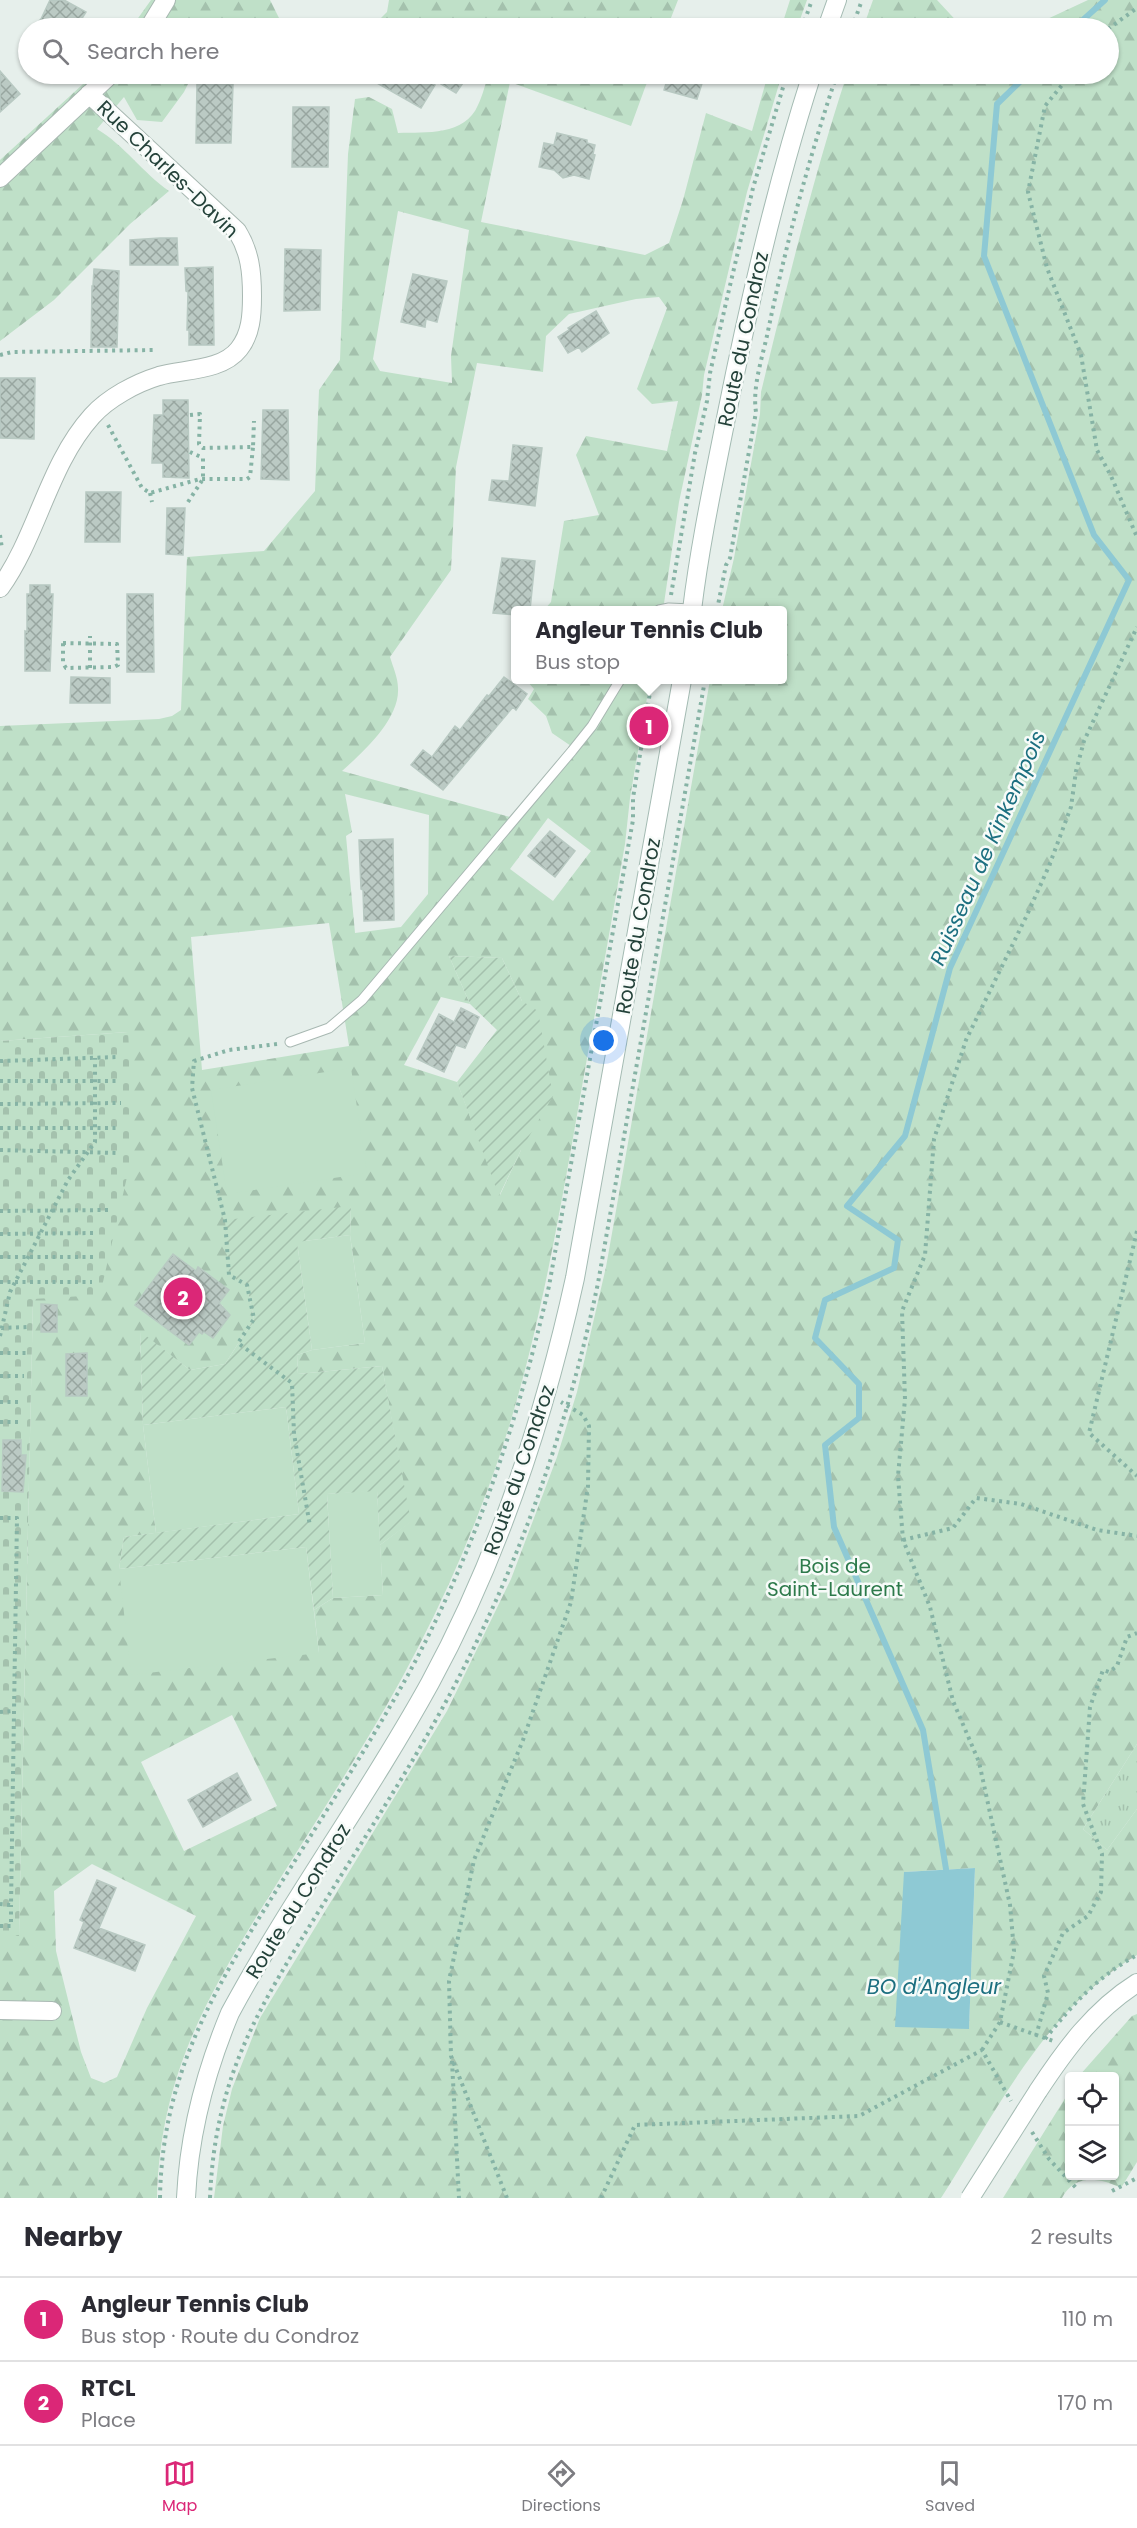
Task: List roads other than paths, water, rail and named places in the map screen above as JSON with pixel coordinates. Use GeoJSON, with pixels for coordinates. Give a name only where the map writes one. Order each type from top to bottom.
{"type":"FeatureCollection","features":[{"type":"Feature","properties":{"kind":"main road"},"geometry":{"type":"LineString","coordinates":[[155,18],[166,0]]}},
{"type":"Feature","properties":{"kind":"main road"},"geometry":{"type":"LineString","coordinates":[[831,18],[837,0]]}},
{"type":"Feature","properties":{"kind":"main road"},"geometry":{"type":"LineString","coordinates":[[0,178],[100,84]]}},
{"type":"Feature","properties":{"kind":"main road","name":"Route du Condroz"},"geometry":{"type":"LineString","coordinates":[[693,606],[712,483],[754,281],[783,168],[809,84]]}},
{"type":"Feature","properties":{"kind":"main road","name":"Rue Charles-Davin"},"geometry":{"type":"LineString","coordinates":[[0,588],[18,560],[66,453],[94,413],[133,386],[156,377],[221,363],[239,349],[250,323],[252,278],[249,257],[237,231],[89,94]]}},
{"type":"Feature","properties":{"kind":"main road","name":"Route du Condroz"},"geometry":{"type":"LineString","coordinates":[[186,2198],[190,2151],[200,2100],[230,2013],[399,1737],[450,1644],[507,1514],[546,1397],[577,1269],[681,684]]}},
{"type":"Feature","properties":{"kind":"main road"},"geometry":{"type":"LineString","coordinates":[[970,2198],[1069,2045],[1106,2007],[1137,1983]]}},
{"type":"Feature","properties":{"kind":"main road"},"geometry":{"type":"LineString","coordinates":[[0,2010],[52,2011]]}},
{"type":"Feature","properties":{"kind":"lane"},"geometry":{"type":"LineString","coordinates":[[290,1042],[329,1028],[362,1000],[572,751],[592,726],[618,684]]}},
{"type":"Feature","properties":{"kind":"water","name":"BO d'Angleur"},"geometry":{"type":"Polygon","coordinates":[[[975,1868],[969,2029],[895,2027],[904,1872],[975,1868]]]}},
{"type":"Feature","properties":{"kind":"waterway","name":"Ruisseau de Kinkempois"},"geometry":{"type":"LineString","coordinates":[[1085,18],[1105,0]]}},
{"type":"Feature","properties":{"kind":"waterway","name":"Ruisseau de Kinkempois"},"geometry":{"type":"LineString","coordinates":[[946,1869],[923,1730],[834,1527],[825,1445],[859,1418],[859,1384],[815,1338],[825,1300],[894,1268],[898,1240],[847,1206],[905,1136],[950,968],[1129,580],[1094,535],[984,256],[997,104],[1018,84]]}},
{"type":"Feature","properties":{"kind":"place","name":"Angleur Tennis Club"},"geometry":{"type":"Point","coordinates":[649,726]}},
{"type":"Feature","properties":{"kind":"place","name":"RTCL"},"geometry":{"type":"Point","coordinates":[183,1297]}},
{"type":"Feature","properties":{"kind":"park label","name":"Bois de Saint-Laurent"},"geometry":{"type":"Point","coordinates":[835,1578]}}]}
